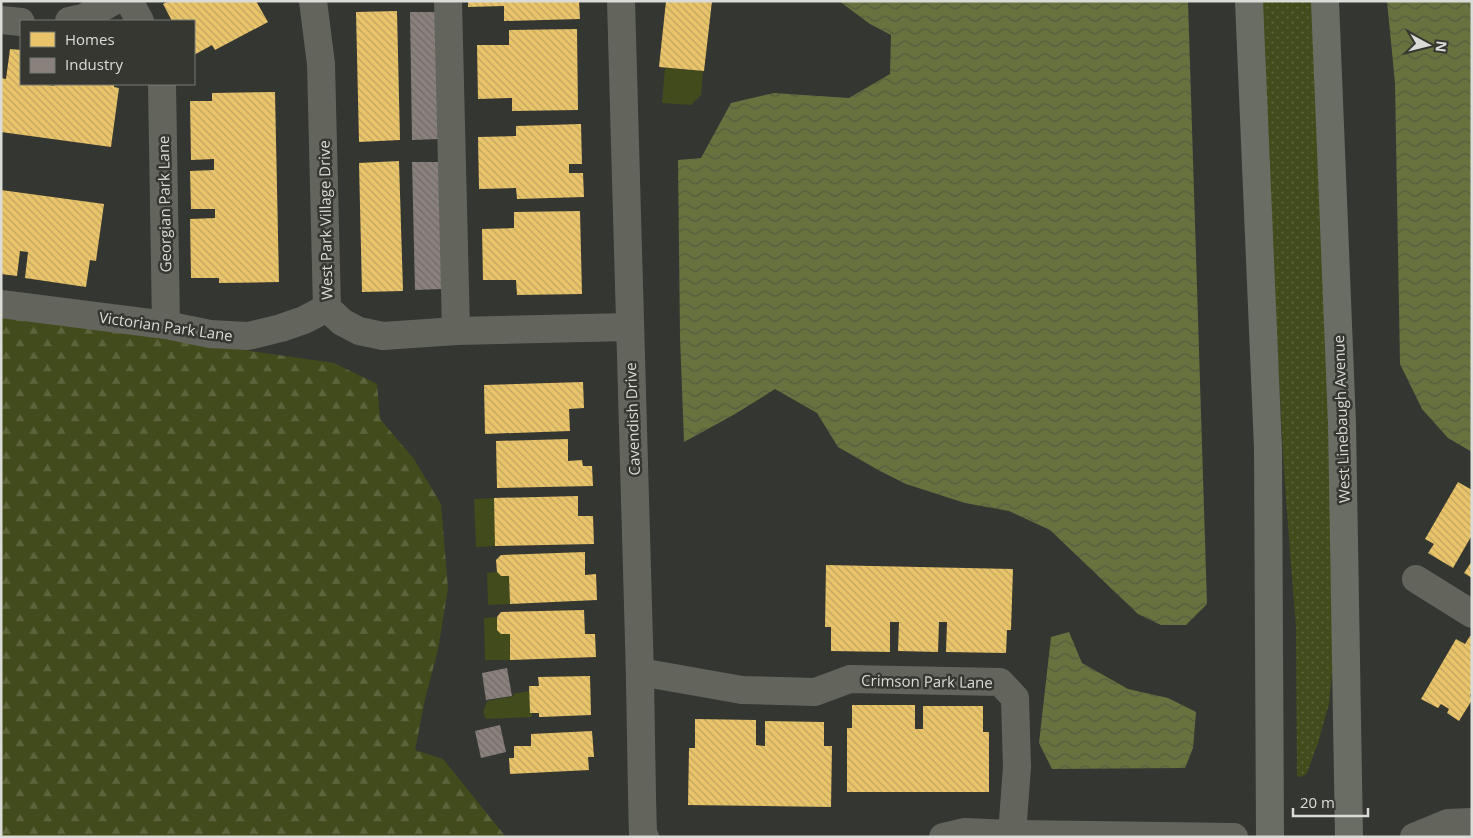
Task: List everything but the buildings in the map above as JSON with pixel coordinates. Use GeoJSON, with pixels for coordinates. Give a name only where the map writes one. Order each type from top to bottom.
{"type":"FeatureCollection","features":[{"type":"Feature","properties":{"kind":"main road"},"geometry":{"type":"LineString","coordinates":[[1250,1],[1268,448],[1270,837]]}},
{"type":"Feature","properties":{"kind":"main road","name":"West Linebaugh Avenue"},"geometry":{"type":"LineString","coordinates":[[1325,1],[1342,424],[1350,837]]}},
{"type":"Feature","properties":{"kind":"street"},"geometry":{"type":"LineString","coordinates":[[74,20],[83,18],[114,1]]}},
{"type":"Feature","properties":{"kind":"street"},"geometry":{"type":"LineString","coordinates":[[129,1],[139,20]]}},
{"type":"Feature","properties":{"kind":"street","name":"West Park Village Drive"},"geometry":{"type":"LineString","coordinates":[[313,1],[321,64],[327,308],[342,322],[359,331],[383,336],[456,331],[629,327]]}},
{"type":"Feature","properties":{"kind":"street"},"geometry":{"type":"LineString","coordinates":[[448,1],[456,331]]}},
{"type":"Feature","properties":{"kind":"street","name":"Cavendish Drive"},"geometry":{"type":"LineString","coordinates":[[621,1],[640,672],[641,788],[643,834],[645,837]]}},
{"type":"Feature","properties":{"kind":"street"},"geometry":{"type":"LineString","coordinates":[[1,20],[20,22]]}},
{"type":"Feature","properties":{"kind":"street","name":"Georgian Park Lane"},"geometry":{"type":"LineString","coordinates":[[162,85],[166,325]]}},
{"type":"Feature","properties":{"kind":"street","name":"Victorian Park Lane"},"geometry":{"type":"LineString","coordinates":[[1,304],[166,325],[210,334],[248,336],[282,328],[304,320],[327,308]]}},
{"type":"Feature","properties":{"kind":"street"},"geometry":{"type":"LineString","coordinates":[[1416,579],[1472,614]]}},
{"type":"Feature","properties":{"kind":"street","name":"Crimson Park Lane"},"geometry":{"type":"LineString","coordinates":[[640,672],[742,690],[760,691],[814,692],[850,679],[1000,682],[1015,698],[1017,767],[1012,834]]}},
{"type":"Feature","properties":{"kind":"street"},"geometry":{"type":"LineString","coordinates":[[1414,837],[1448,824],[1472,822]]}},
{"type":"Feature","properties":{"kind":"street"},"geometry":{"type":"LineString","coordinates":[[943,837],[964,832],[1234,837]]}},
{"type":"Feature","properties":{"kind":"green space"},"geometry":{"type":"Polygon","coordinates":[[[1261,1],[1312,1],[1332,461],[1333,662],[1329,704],[1307,773],[1302,777],[1297,776],[1296,629],[1284,472],[1261,1]]]}},
{"type":"Feature","properties":{"kind":"green space"},"geometry":{"type":"Polygon","coordinates":[[[665,68],[703,71],[701,95],[691,105],[662,103],[665,68]]]}},
{"type":"Feature","properties":{"kind":"green space"},"geometry":{"type":"Polygon","coordinates":[[[1,315],[334,363],[377,384],[380,419],[414,459],[441,504],[448,588],[438,650],[425,699],[415,750],[443,759],[506,837],[1,837],[1,315]]]}},
{"type":"Feature","properties":{"kind":"green space"},"geometry":{"type":"Polygon","coordinates":[[[494,498],[495,546],[476,547],[474,499],[494,498]]]}},
{"type":"Feature","properties":{"kind":"green space"},"geometry":{"type":"Polygon","coordinates":[[[497,572],[501,576],[509,576],[510,604],[488,605],[487,573],[497,572]]]}},
{"type":"Feature","properties":{"kind":"green space"},"geometry":{"type":"Polygon","coordinates":[[[497,617],[497,630],[501,634],[510,634],[510,660],[485,660],[484,618],[497,617]]]}},
{"type":"Feature","properties":{"kind":"green space"},"geometry":{"type":"Polygon","coordinates":[[[529,691],[530,713],[532,713],[532,717],[486,719],[483,712],[487,701],[529,691]]]}},
{"type":"Feature","properties":{"kind":"water"},"geometry":{"type":"Polygon","coordinates":[[[839,1],[1188,1],[1207,604],[1186,625],[1161,625],[1138,614],[1050,530],[1009,511],[965,503],[906,484],[838,447],[817,413],[775,389],[684,442],[680,337],[678,160],[701,158],[731,103],[774,93],[849,98],[890,74],[891,35],[870,24],[839,1]]]}},
{"type":"Feature","properties":{"kind":"water"},"geometry":{"type":"Polygon","coordinates":[[[1387,1],[1472,1],[1472,452],[1448,438],[1422,409],[1400,364],[1395,83],[1387,1]]]}},
{"type":"Feature","properties":{"kind":"water"},"geometry":{"type":"Polygon","coordinates":[[[1069,632],[1082,663],[1128,689],[1168,698],[1196,712],[1193,748],[1185,768],[1052,769],[1039,743],[1051,637],[1069,632]]]}}]}
